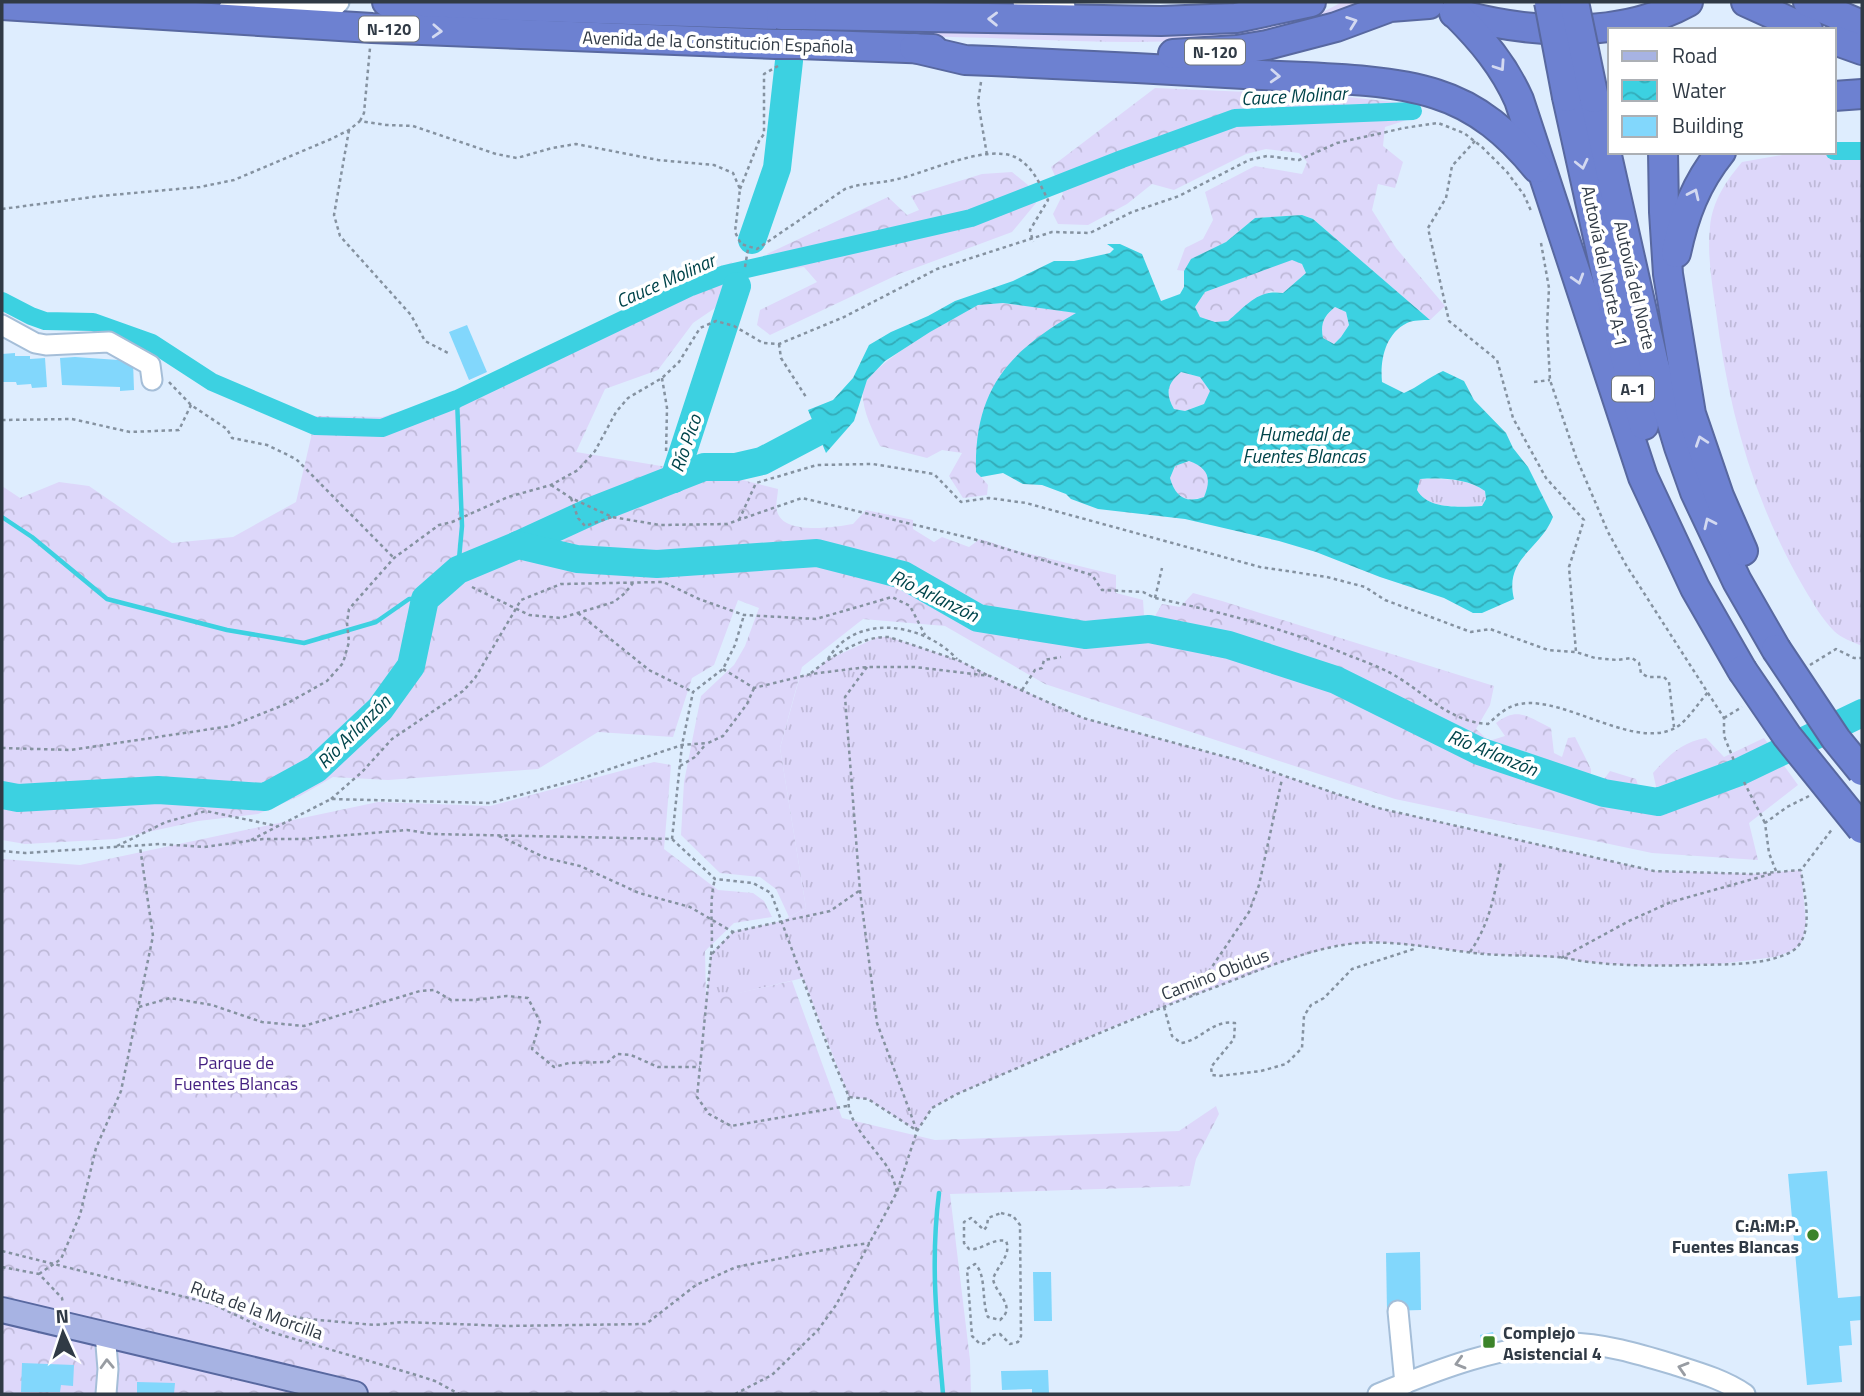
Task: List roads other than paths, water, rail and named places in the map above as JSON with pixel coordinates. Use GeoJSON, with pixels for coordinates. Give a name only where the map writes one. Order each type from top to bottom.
{"type":"FeatureCollection","features":[{"type":"Feature","properties":{"kind":"highway","name":"Avenida de la Constitución Española"},"geometry":{"type":"LineString","coordinates":[[387,2],[792,15],[1110,21],[1208,19],[1263,13],[1311,2]]}},
{"type":"Feature","properties":{"kind":"highway","name":"Autovía del Norte"},"geometry":{"type":"LineString","coordinates":[[1549,2],[1581,97],[1651,351],[1695,492],[1737,581],[1797,731],[1854,821]]}},
{"type":"Feature","properties":{"kind":"highway","name":"Autovía del Norte"},"geometry":{"type":"LineString","coordinates":[[1574,2],[1581,97]]}},
{"type":"Feature","properties":{"kind":"highway"},"geometry":{"type":"LineString","coordinates":[[1746,2],[1804,28]]}},
{"type":"Feature","properties":{"kind":"highway"},"geometry":{"type":"LineString","coordinates":[[1808,2],[1862,25]]}},
{"type":"Feature","properties":{"kind":"highway","name":"Avenida de la Constitución Española"},"geometry":{"type":"LineString","coordinates":[[2,5],[787,51],[914,48],[1166,54],[1226,51],[1309,36],[1390,7],[1428,3]]}},
{"type":"Feature","properties":{"kind":"highway","name":"N-120"},"geometry":{"type":"LineString","coordinates":[[1428,3],[1456,14],[1521,27],[1569,29],[1606,27],[1680,13]]}},
{"type":"Feature","properties":{"kind":"highway"},"geometry":{"type":"LineString","coordinates":[[1456,14],[1484,42],[1511,82],[1553,197],[1643,477],[1695,587],[1764,654],[1807,674],[1862,749]]}},
{"type":"Feature","properties":{"kind":"highway"},"geometry":{"type":"LineString","coordinates":[[1836,41],[1862,50]]}},
{"type":"Feature","properties":{"kind":"highway"},"geometry":{"type":"LineString","coordinates":[[914,48],[965,60],[1283,76],[1411,87],[1449,99],[1486,118],[1514,140],[1539,170],[1553,197]]}},
{"type":"Feature","properties":{"kind":"highway"},"geometry":{"type":"LineString","coordinates":[[1836,96],[1862,93]]}},
{"type":"Feature","properties":{"kind":"highway"},"geometry":{"type":"LineString","coordinates":[[1663,154],[1668,274],[1691,414],[1719,496],[1756,582],[1764,654]]}},
{"type":"Feature","properties":{"kind":"highway"},"geometry":{"type":"LineString","coordinates":[[1674,308],[1676,254],[1684,217],[1705,173],[1719,154]]}},
{"type":"Feature","properties":{"kind":"highway","name":"Autovía del Norte"},"geometry":{"type":"LineString","coordinates":[[1764,654],[1862,771]]}},
{"type":"Feature","properties":{"kind":"main road"},"geometry":{"type":"LineString","coordinates":[[2,1310],[355,1394]]}},
{"type":"Feature","properties":{"kind":"street"},"geometry":{"type":"LineString","coordinates":[[158,13],[254,7],[324,10],[332,9],[339,2]]}},
{"type":"Feature","properties":{"kind":"street"},"geometry":{"type":"LineString","coordinates":[[1023,2],[1043,6],[1169,9],[1208,19]]}},
{"type":"Feature","properties":{"kind":"street"},"geometry":{"type":"LineString","coordinates":[[2,325],[35,343],[46,345],[110,342],[150,365],[152,380]]}},
{"type":"Feature","properties":{"kind":"street"},"geometry":{"type":"LineString","coordinates":[[1398,1311],[1405,1384]]}},
{"type":"Feature","properties":{"kind":"street"},"geometry":{"type":"LineString","coordinates":[[105,1334],[108,1369],[106,1394]]}},
{"type":"Feature","properties":{"kind":"street"},"geometry":{"type":"LineString","coordinates":[[1378,1394],[1448,1366],[1493,1353],[1570,1343],[1607,1348],[1663,1362],[1715,1378],[1745,1394]]}},
{"type":"Feature","properties":{"kind":"water","name":"Humedal de Fuentes Blancas"},"geometry":{"type":"Polygon","coordinates":[[[1302,215],[1313,219],[1430,320],[1409,322],[1394,334],[1383,357],[1382,382],[1404,393],[1443,371],[1464,381],[1474,400],[1506,433],[1513,448],[1528,467],[1553,517],[1514,574],[1514,599],[1482,613],[1473,613],[1444,598],[1279,541],[1185,519],[1098,509],[1042,485],[1023,484],[1003,473],[981,477],[976,472],[981,417],[1000,376],[1014,358],[1032,342],[1076,313],[1003,303],[978,305],[885,361],[867,380],[854,421],[826,453],[808,410],[833,400],[853,378],[869,345],[891,332],[955,301],[1013,281],[1054,261],[1074,261],[1110,253],[1114,249],[1107,244],[1120,244],[1142,254],[1161,301],[1180,294],[1184,287],[1184,271],[1191,259],[1226,242],[1255,218],[1302,215]],[[1292,260],[1205,292],[1195,307],[1200,317],[1215,322],[1228,321],[1259,296],[1274,292],[1283,293],[1306,273],[1302,264],[1292,260]],[[1335,307],[1326,317],[1322,329],[1323,338],[1334,344],[1349,325],[1346,312],[1335,307]],[[1181,372],[1169,389],[1169,398],[1174,409],[1185,411],[1204,404],[1210,391],[1200,377],[1181,372]],[[1189,461],[1175,466],[1170,478],[1175,490],[1182,497],[1191,500],[1204,497],[1208,484],[1207,475],[1195,464],[1189,461]],[[1420,479],[1417,490],[1437,504],[1455,507],[1482,506],[1486,499],[1485,491],[1478,487],[1445,479],[1420,479]]]}},
{"type":"Feature","properties":{"kind":"waterway","name":"Río Pico"},"geometry":{"type":"LineString","coordinates":[[752,240],[777,168],[789,61]]}},
{"type":"Feature","properties":{"kind":"waterway","name":"Cauce Molinar"},"geometry":{"type":"LineString","coordinates":[[2,301],[45,321],[93,322],[152,343],[212,382],[315,426],[382,428],[457,399],[691,287],[725,274],[971,218],[1235,118],[1413,111]]}},
{"type":"Feature","properties":{"kind":"waterway","name":"Cauce Molinar"},"geometry":{"type":"LineString","coordinates":[[1836,151],[1862,151]]}},
{"type":"Feature","properties":{"kind":"waterway","name":"Río Pico"},"geometry":{"type":"LineString","coordinates":[[674,479],[737,286]]}},
{"type":"Feature","properties":{"kind":"waterway"},"geometry":{"type":"LineString","coordinates":[[457,399],[462,526],[458,570]]}},
{"type":"Feature","properties":{"kind":"waterway","name":"Río Pico"},"geometry":{"type":"LineString","coordinates":[[518,545],[594,510],[704,467],[736,467],[762,461],[817,432]]}},
{"type":"Feature","properties":{"kind":"waterway"},"geometry":{"type":"LineString","coordinates":[[2,517],[32,537],[107,599],[227,630],[304,643],[376,622],[409,599],[425,599]]}},
{"type":"Feature","properties":{"kind":"waterway","name":"Río Arlanzón"},"geometry":{"type":"LineString","coordinates":[[2,795],[18,798],[158,790],[265,797],[316,769],[380,709],[411,666],[425,599],[458,570],[518,545],[577,559],[657,564],[817,553],[903,575],[978,618],[1085,635],[1149,629],[1229,645],[1336,680],[1479,751],[1604,793],[1658,802],[1739,772],[1862,713]]}},
{"type":"Feature","properties":{"kind":"waterway"},"geometry":{"type":"LineString","coordinates":[[939,1193],[935,1269],[943,1394]]}},
{"type":"Feature","properties":{"kind":"place","name":"C:A:M:P. Fuentes Blancas"},"geometry":{"type":"Point","coordinates":[1813,1235]}},
{"type":"Feature","properties":{"kind":"place","name":"Complejo Asistencial 4"},"geometry":{"type":"Point","coordinates":[1489,1342]}},
{"type":"Feature","properties":{"kind":"park label","name":"Parque de Fuentes Blancas"},"geometry":{"type":"Point","coordinates":[236,1072]}}]}
